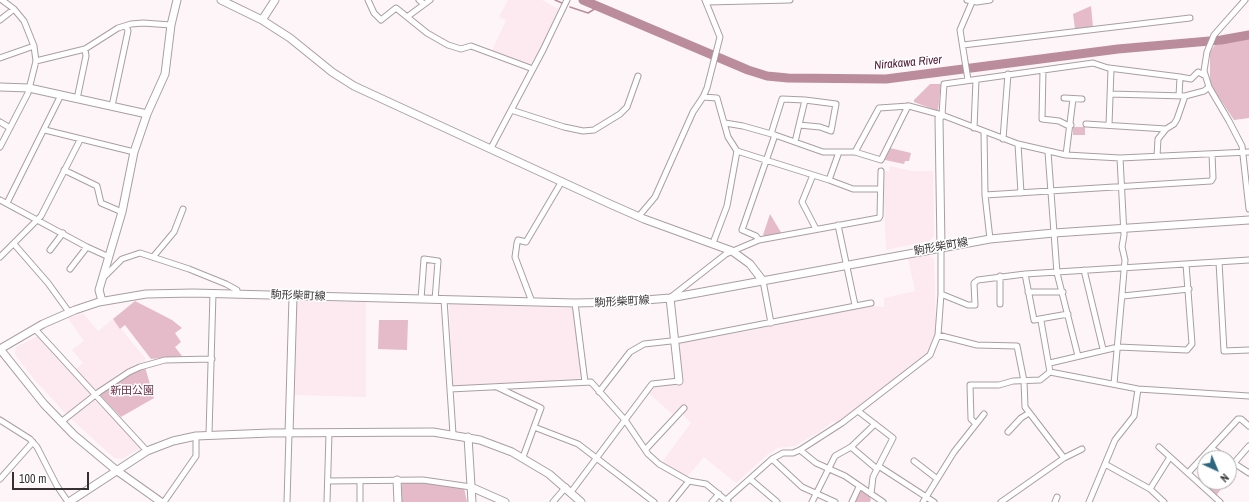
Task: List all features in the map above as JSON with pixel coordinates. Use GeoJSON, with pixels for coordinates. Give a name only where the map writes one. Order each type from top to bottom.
{"type":"FeatureCollection","features":[{"type":"Feature","properties":{"kind":"street"},"geometry":{"type":"LineString","coordinates":[[0,147],[29,88],[36,61],[34,46],[26,26],[14,9],[2,0]]}},
{"type":"Feature","properties":{"kind":"street"},"geometry":{"type":"LineString","coordinates":[[102,301],[99,290],[122,212],[134,152],[147,114],[165,74],[171,24],[177,0]]}},
{"type":"Feature","properties":{"kind":"street"},"geometry":{"type":"LineString","coordinates":[[221,0],[262,20],[290,38],[332,72],[354,86],[639,216],[732,251],[750,264],[763,280],[771,323]]}},
{"type":"Feature","properties":{"kind":"street"},"geometry":{"type":"LineString","coordinates":[[262,20],[275,0]]}},
{"type":"Feature","properties":{"kind":"street"},"geometry":{"type":"LineString","coordinates":[[368,0],[374,13],[381,20],[396,8],[427,34],[454,48],[471,46],[533,69]]}},
{"type":"Feature","properties":{"kind":"street"},"geometry":{"type":"LineString","coordinates":[[419,0],[424,4]]}},
{"type":"Feature","properties":{"kind":"street"},"geometry":{"type":"LineString","coordinates":[[407,17],[430,0]]}},
{"type":"Feature","properties":{"kind":"street"},"geometry":{"type":"LineString","coordinates":[[639,216],[655,197],[693,112],[703,97],[720,38],[706,1],[790,0]]}},
{"type":"Feature","properties":{"kind":"street"},"geometry":{"type":"LineString","coordinates":[[968,78],[960,30],[969,1],[990,0]]}},
{"type":"Feature","properties":{"kind":"street"},"geometry":{"type":"LineString","coordinates":[[1245,0],[1214,35],[1205,58],[1204,76],[1209,88],[1240,142],[1243,152],[1249,209]]}},
{"type":"Feature","properties":{"kind":"street"},"geometry":{"type":"LineString","coordinates":[[491,148],[533,69],[566,1]]}},
{"type":"Feature","properties":{"kind":"street"},"geometry":{"type":"LineString","coordinates":[[0,20],[14,9]]}},
{"type":"Feature","properties":{"kind":"street"},"geometry":{"type":"LineString","coordinates":[[963,45],[1190,18]]}},
{"type":"Feature","properties":{"kind":"street"},"geometry":{"type":"LineString","coordinates":[[36,61],[85,49],[118,28],[144,23],[171,24]]}},
{"type":"Feature","properties":{"kind":"street"},"geometry":{"type":"LineString","coordinates":[[112,106],[128,31],[126,26]]}},
{"type":"Feature","properties":{"kind":"street"},"geometry":{"type":"LineString","coordinates":[[0,58],[34,46]]}},
{"type":"Feature","properties":{"kind":"street"},"geometry":{"type":"LineString","coordinates":[[77,99],[86,56],[85,49]]}},
{"type":"Feature","properties":{"kind":"street"},"geometry":{"type":"LineString","coordinates":[[450,389],[590,382],[625,420],[646,450],[659,464],[689,481],[706,484],[727,501],[772,459],[783,453],[792,453],[800,450],[858,411],[926,360],[934,348],[938,336],[941,294],[940,118],[942,115],[944,84],[968,78],[976,80],[1008,74],[1093,63],[1109,68],[1191,79],[1198,72],[1204,76]]}},
{"type":"Feature","properties":{"kind":"street"},"geometry":{"type":"LineString","coordinates":[[1108,125],[1111,69],[1109,68]]}},
{"type":"Feature","properties":{"kind":"street"},"geometry":{"type":"LineString","coordinates":[[1043,70],[1042,119],[1059,121],[1067,125],[1071,125]]}},
{"type":"Feature","properties":{"kind":"street"},"geometry":{"type":"LineString","coordinates":[[1003,139],[1008,74]]}},
{"type":"Feature","properties":{"kind":"street"},"geometry":{"type":"LineString","coordinates":[[511,110],[564,127],[583,131],[594,130],[620,114],[627,107],[638,76]]}},
{"type":"Feature","properties":{"kind":"street"},"geometry":{"type":"LineString","coordinates":[[1179,96],[1180,77]]}},
{"type":"Feature","properties":{"kind":"street"},"geometry":{"type":"LineString","coordinates":[[974,128],[976,80]]}},
{"type":"Feature","properties":{"kind":"street"},"geometry":{"type":"LineString","coordinates":[[0,87],[29,88],[147,114]]}},
{"type":"Feature","properties":{"kind":"street"},"geometry":{"type":"LineString","coordinates":[[1110,94],[1170,97],[1185,96],[1204,91],[1209,88]]}},
{"type":"Feature","properties":{"kind":"street"},"geometry":{"type":"LineString","coordinates":[[7,203],[45,130],[61,95]]}},
{"type":"Feature","properties":{"kind":"street"},"geometry":{"type":"LineString","coordinates":[[1157,156],[1158,139],[1166,129],[1174,124],[1185,96]]}},
{"type":"Feature","properties":{"kind":"street"},"geometry":{"type":"LineString","coordinates":[[703,97],[717,98],[728,137],[738,152],[767,160],[853,189],[880,189]]}},
{"type":"Feature","properties":{"kind":"street"},"geometry":{"type":"LineString","coordinates":[[1064,98],[1082,99]]}},
{"type":"Feature","properties":{"kind":"street"},"geometry":{"type":"LineString","coordinates":[[759,240],[756,236],[742,230],[767,160],[782,99],[836,104],[831,131],[820,127],[799,125]]}},
{"type":"Feature","properties":{"kind":"street"},"geometry":{"type":"LineString","coordinates":[[1066,154],[1071,125],[1073,99]]}},
{"type":"Feature","properties":{"kind":"street"},"geometry":{"type":"LineString","coordinates":[[795,142],[805,100]]}},
{"type":"Feature","properties":{"kind":"street"},"geometry":{"type":"LineString","coordinates":[[725,123],[773,134],[823,152],[855,152],[881,160],[908,106]]}},
{"type":"Feature","properties":{"kind":"street"},"geometry":{"type":"LineString","coordinates":[[855,152],[879,108],[908,106],[942,115],[1003,139],[1048,152],[1120,158],[1249,152]]}},
{"type":"Feature","properties":{"kind":"street"},"geometry":{"type":"LineString","coordinates":[[0,122],[10,128]]}},
{"type":"Feature","properties":{"kind":"street"},"geometry":{"type":"LineString","coordinates":[[1086,124],[1166,129]]}},
{"type":"Feature","properties":{"kind":"street"},"geometry":{"type":"LineString","coordinates":[[45,130],[80,140],[134,152]]}},
{"type":"Feature","properties":{"kind":"street"},"geometry":{"type":"LineString","coordinates":[[984,132],[985,196],[990,239]]}},
{"type":"Feature","properties":{"kind":"street"},"geometry":{"type":"LineString","coordinates":[[0,257],[38,220],[80,140]]}},
{"type":"Feature","properties":{"kind":"street"},"geometry":{"type":"LineString","coordinates":[[1018,144],[1021,193]]}},
{"type":"Feature","properties":{"kind":"street"},"geometry":{"type":"LineString","coordinates":[[713,243],[727,206],[738,152]]}},
{"type":"Feature","properties":{"kind":"street"},"geometry":{"type":"LineString","coordinates":[[829,180],[839,152]]}},
{"type":"Feature","properties":{"kind":"street"},"geometry":{"type":"LineString","coordinates":[[1048,152],[1057,273],[1078,356]]}},
{"type":"Feature","properties":{"kind":"street"},"geometry":{"type":"LineString","coordinates":[[985,196],[1211,181],[1213,178],[1212,154]]}},
{"type":"Feature","properties":{"kind":"street"},"geometry":{"type":"LineString","coordinates":[[1114,384],[1123,296],[1124,267],[1122,245],[1124,228],[1120,158]]}},
{"type":"Feature","properties":{"kind":"street"},"geometry":{"type":"LineString","coordinates":[[64,170],[97,186],[101,202],[122,212]]}},
{"type":"Feature","properties":{"kind":"street"},"geometry":{"type":"LineString","coordinates":[[553,502],[569,490],[598,458],[652,384],[679,381],[670,298],[732,251],[759,240],[879,218],[880,171]]}},
{"type":"Feature","properties":{"kind":"street"},"geometry":{"type":"LineString","coordinates":[[813,175],[802,202],[816,229]]}},
{"type":"Feature","properties":{"kind":"street"},"geometry":{"type":"LineString","coordinates":[[532,302],[515,258],[517,243],[518,240],[526,242],[562,181]]}},
{"type":"Feature","properties":{"kind":"street"},"geometry":{"type":"LineString","coordinates":[[0,200],[87,247],[109,257]]}},
{"type":"Feature","properties":{"kind":"street"},"geometry":{"type":"LineString","coordinates":[[153,257],[174,232],[183,209]]}},
{"type":"Feature","properties":{"kind":"street","name":"駒形柴町線"},"geometry":{"type":"LineString","coordinates":[[0,349],[69,312],[102,301],[160,293],[213,293],[575,303],[621,302],[670,298],[990,239],[1054,233],[1249,220]]}},
{"type":"Feature","properties":{"kind":"street"},"geometry":{"type":"LineString","coordinates":[[838,225],[845,265],[855,305]]}},
{"type":"Feature","properties":{"kind":"street"},"geometry":{"type":"LineString","coordinates":[[50,250],[63,234]]}},
{"type":"Feature","properties":{"kind":"street"},"geometry":{"type":"LineString","coordinates":[[14,244],[48,283],[69,312]]}},
{"type":"Feature","properties":{"kind":"street"},"geometry":{"type":"LineString","coordinates":[[70,269],[87,247]]}},
{"type":"Feature","properties":{"kind":"street"},"geometry":{"type":"LineString","coordinates":[[102,280],[122,259],[140,253],[189,269],[226,284],[237,290],[238,294]]}},
{"type":"Feature","properties":{"kind":"street"},"geometry":{"type":"LineString","coordinates":[[421,299],[424,259],[438,261],[435,300]]}},
{"type":"Feature","properties":{"kind":"street"},"geometry":{"type":"LineString","coordinates":[[941,294],[968,305],[975,305],[974,282],[1000,276],[1249,260]]}},
{"type":"Feature","properties":{"kind":"street"},"geometry":{"type":"LineString","coordinates":[[1219,262],[1224,351],[1249,350]]}},
{"type":"Feature","properties":{"kind":"street"},"geometry":{"type":"LineString","coordinates":[[1050,363],[1103,349],[1118,347],[1188,350],[1192,344],[1186,264]]}},
{"type":"Feature","properties":{"kind":"street"},"geometry":{"type":"LineString","coordinates":[[1084,270],[1103,349]]}},
{"type":"Feature","properties":{"kind":"street"},"geometry":{"type":"LineString","coordinates":[[1025,274],[1034,320],[1041,321],[1068,314]]}},
{"type":"Feature","properties":{"kind":"street"},"geometry":{"type":"LineString","coordinates":[[1000,276],[1000,304]]}},
{"type":"Feature","properties":{"kind":"street"},"geometry":{"type":"LineString","coordinates":[[1123,296],[1189,289]]}},
{"type":"Feature","properties":{"kind":"street"},"geometry":{"type":"LineString","coordinates":[[1028,292],[1063,292]]}},
{"type":"Feature","properties":{"kind":"street"},"geometry":{"type":"LineString","coordinates":[[209,434],[213,293]]}},
{"type":"Feature","properties":{"kind":"street"},"geometry":{"type":"LineString","coordinates":[[287,502],[293,296]]}},
{"type":"Feature","properties":{"kind":"street"},"geometry":{"type":"LineString","coordinates":[[444,300],[453,434]]}},
{"type":"Feature","properties":{"kind":"street"},"geometry":{"type":"LineString","coordinates":[[575,303],[585,382]]}},
{"type":"Feature","properties":{"kind":"street"},"geometry":{"type":"LineString","coordinates":[[598,392],[633,349],[644,344],[771,323],[871,303]]}},
{"type":"Feature","properties":{"kind":"street"},"geometry":{"type":"LineString","coordinates":[[1041,321],[1050,363],[1050,372]]}},
{"type":"Feature","properties":{"kind":"street"},"geometry":{"type":"LineString","coordinates":[[35,329],[147,451]]}},
{"type":"Feature","properties":{"kind":"street"},"geometry":{"type":"LineString","coordinates":[[938,336],[977,345],[1017,346],[1024,381],[1025,407],[1064,458]]}},
{"type":"Feature","properties":{"kind":"street"},"geometry":{"type":"LineString","coordinates":[[0,349],[44,404],[61,422],[116,470],[161,502]]}},
{"type":"Feature","properties":{"kind":"street"},"geometry":{"type":"LineString","coordinates":[[61,422],[129,372],[152,362],[183,358],[212,359]]}},
{"type":"Feature","properties":{"kind":"street"},"geometry":{"type":"LineString","coordinates":[[975,423],[971,419],[970,385],[1040,380],[1050,372],[1138,389],[1249,396]]}},
{"type":"Feature","properties":{"kind":"street"},"geometry":{"type":"LineString","coordinates":[[496,387],[541,408],[523,457]]}},
{"type":"Feature","properties":{"kind":"street"},"geometry":{"type":"LineString","coordinates":[[1088,502],[1115,440],[1134,416],[1138,389]]}},
{"type":"Feature","properties":{"kind":"street"},"geometry":{"type":"LineString","coordinates":[[646,450],[684,408]]}},
{"type":"Feature","properties":{"kind":"street"},"geometry":{"type":"LineString","coordinates":[[858,411],[893,438],[874,477],[871,494]]}},
{"type":"Feature","properties":{"kind":"street"},"geometry":{"type":"LineString","coordinates":[[1008,432],[1021,418],[1030,413]]}},
{"type":"Feature","properties":{"kind":"street"},"geometry":{"type":"LineString","coordinates":[[924,500],[936,478],[975,423],[984,414]]}},
{"type":"Feature","properties":{"kind":"street"},"geometry":{"type":"LineString","coordinates":[[1188,472],[1238,419],[1241,419],[1249,426]]}},
{"type":"Feature","properties":{"kind":"street"},"geometry":{"type":"LineString","coordinates":[[0,420],[33,442],[68,502],[147,451],[173,441],[196,436],[209,434],[433,432],[468,437],[493,444],[523,457],[569,490],[581,502]]}},
{"type":"Feature","properties":{"kind":"street"},"geometry":{"type":"LineString","coordinates":[[812,502],[835,456],[851,447],[875,424]]}},
{"type":"Feature","properties":{"kind":"street"},"geometry":{"type":"LineString","coordinates":[[534,427],[578,444],[654,502]]}},
{"type":"Feature","properties":{"kind":"street"},"geometry":{"type":"LineString","coordinates":[[327,502],[329,433]]}},
{"type":"Feature","properties":{"kind":"street"},"geometry":{"type":"LineString","coordinates":[[164,502],[196,456],[196,436]]}},
{"type":"Feature","properties":{"kind":"street"},"geometry":{"type":"LineString","coordinates":[[468,437],[472,502]]}},
{"type":"Feature","properties":{"kind":"street"},"geometry":{"type":"LineString","coordinates":[[0,479],[33,442]]}},
{"type":"Feature","properties":{"kind":"street"},"geometry":{"type":"LineString","coordinates":[[1237,456],[1249,446]]}},
{"type":"Feature","properties":{"kind":"street"},"geometry":{"type":"LineString","coordinates":[[851,447],[924,500],[934,502]]}},
{"type":"Feature","properties":{"kind":"street"},"geometry":{"type":"LineString","coordinates":[[1159,447],[1220,502]]}},
{"type":"Feature","properties":{"kind":"street"},"geometry":{"type":"LineString","coordinates":[[1001,502],[1064,458],[1082,448]]}},
{"type":"Feature","properties":{"kind":"street"},"geometry":{"type":"LineString","coordinates":[[800,450],[812,461],[845,476],[871,494],[876,500],[883,502]]}},
{"type":"Feature","properties":{"kind":"street"},"geometry":{"type":"LineString","coordinates":[[1150,489],[1170,457]]}},
{"type":"Feature","properties":{"kind":"street"},"geometry":{"type":"LineString","coordinates":[[772,459],[802,487],[835,502]]}},
{"type":"Feature","properties":{"kind":"street"},"geometry":{"type":"LineString","coordinates":[[914,461],[936,478]]}},
{"type":"Feature","properties":{"kind":"street"},"geometry":{"type":"LineString","coordinates":[[1105,464],[1150,489],[1164,502]]}},
{"type":"Feature","properties":{"kind":"street"},"geometry":{"type":"LineString","coordinates":[[1237,465],[1249,473]]}},
{"type":"Feature","properties":{"kind":"street"},"geometry":{"type":"LineString","coordinates":[[750,478],[777,502]]}},
{"type":"Feature","properties":{"kind":"street"},"geometry":{"type":"LineString","coordinates":[[397,480],[398,502]]}},
{"type":"Feature","properties":{"kind":"street"},"geometry":{"type":"LineString","coordinates":[[328,481],[435,481],[471,487],[505,502]]}},
{"type":"Feature","properties":{"kind":"street"},"geometry":{"type":"LineString","coordinates":[[360,481],[360,502]]}},
{"type":"Feature","properties":{"kind":"street"},"geometry":{"type":"LineString","coordinates":[[672,502],[689,481]]}},
{"type":"Feature","properties":{"kind":"street"},"geometry":{"type":"LineString","coordinates":[[852,502],[859,487]]}},
{"type":"Feature","properties":{"kind":"street"},"geometry":{"type":"LineString","coordinates":[[712,502],[719,494]]}},
{"type":"Feature","properties":{"kind":"shaded area"},"geometry":{"type":"Polygon","coordinates":[[[508,0],[542,0],[560,10],[543,46],[529,66],[492,51],[506,20],[499,17],[508,0]]]}},
{"type":"Feature","properties":{"kind":"shaded area"},"geometry":{"type":"Polygon","coordinates":[[[890,166],[912,171],[933,171],[934,236],[929,241],[886,250],[883,170],[889,172],[890,166]]]}},
{"type":"Feature","properties":{"kind":"shaded area"},"geometry":{"type":"Polygon","coordinates":[[[927,254],[934,259],[936,329],[935,338],[927,356],[837,423],[834,421],[795,446],[777,448],[736,483],[704,457],[687,477],[662,462],[691,423],[679,410],[674,416],[649,393],[654,387],[684,383],[679,344],[681,342],[744,332],[872,306],[884,307],[884,298],[915,291],[908,258],[927,254]]]}},
{"type":"Feature","properties":{"kind":"shaded area"},"geometry":{"type":"Polygon","coordinates":[[[297,301],[366,302],[366,397],[295,395],[297,301]]]}},
{"type":"Feature","properties":{"kind":"shaded area"},"geometry":{"type":"Polygon","coordinates":[[[449,303],[574,308],[582,375],[578,381],[455,388],[453,386],[449,303]]]}},
{"type":"Feature","properties":{"kind":"shaded area"},"geometry":{"type":"Polygon","coordinates":[[[83,313],[98,331],[113,319],[145,358],[145,361],[121,372],[91,396],[142,447],[122,459],[114,458],[66,414],[34,379],[15,354],[16,347],[38,336],[72,372],[83,363],[72,350],[84,341],[68,318],[83,313]]]}},
{"type":"Feature","properties":{"kind":"green space"},"geometry":{"type":"Polygon","coordinates":[[[1091,6],[1093,27],[1075,29],[1073,14],[1091,6]]]}},
{"type":"Feature","properties":{"kind":"green space"},"geometry":{"type":"Polygon","coordinates":[[[1249,39],[1249,118],[1234,120],[1210,84],[1210,52],[1215,45],[1249,39]]]}},
{"type":"Feature","properties":{"kind":"green space"},"geometry":{"type":"Polygon","coordinates":[[[930,84],[941,84],[938,111],[914,102],[914,100],[930,84]]]}},
{"type":"Feature","properties":{"kind":"green space"},"geometry":{"type":"Polygon","coordinates":[[[1073,127],[1085,127],[1085,135],[1073,135],[1073,127]]]}},
{"type":"Feature","properties":{"kind":"green space"},"geometry":{"type":"Polygon","coordinates":[[[890,148],[911,153],[909,161],[905,161],[904,164],[885,160],[884,158],[890,148]]]}},
{"type":"Feature","properties":{"kind":"green space"},"geometry":{"type":"Polygon","coordinates":[[[770,214],[782,234],[766,237],[763,235],[770,214]]]}},
{"type":"Feature","properties":{"kind":"green space"},"geometry":{"type":"Polygon","coordinates":[[[135,301],[172,320],[182,328],[175,333],[181,342],[175,347],[182,356],[151,359],[125,325],[120,329],[113,319],[135,301]]]}},
{"type":"Feature","properties":{"kind":"green space"},"geometry":{"type":"Polygon","coordinates":[[[379,320],[408,320],[407,350],[378,349],[379,320]]]}},
{"type":"Feature","properties":{"kind":"green space","name":"新田公園"},"geometry":{"type":"Polygon","coordinates":[[[145,367],[154,398],[121,417],[101,396],[101,394],[124,377],[145,367]]]}},
{"type":"Feature","properties":{"kind":"green space"},"geometry":{"type":"Polygon","coordinates":[[[402,483],[433,483],[464,488],[467,502],[401,502],[402,483]]]}},
{"type":"Feature","properties":{"kind":"green space"},"geometry":{"type":"Polygon","coordinates":[[[1210,490],[1220,490],[1216,496],[1210,490]]]}},
{"type":"Feature","properties":{"kind":"green space"},"geometry":{"type":"Polygon","coordinates":[[[861,491],[869,496],[871,499],[870,502],[854,502],[858,493],[861,491]]]}},
{"type":"Feature","properties":{"kind":"waterway"},"geometry":{"type":"LineString","coordinates":[[555,0],[562,3]]}},
{"type":"Feature","properties":{"kind":"waterway","name":"Nirakawa River"},"geometry":{"type":"LineString","coordinates":[[583,0],[748,70],[767,76],[788,78],[886,79],[1118,49],[1221,40],[1249,35]]}},
{"type":"Feature","properties":{"kind":"waterway"},"geometry":{"type":"LineString","coordinates":[[570,7],[588,13],[598,7]]}}]}
